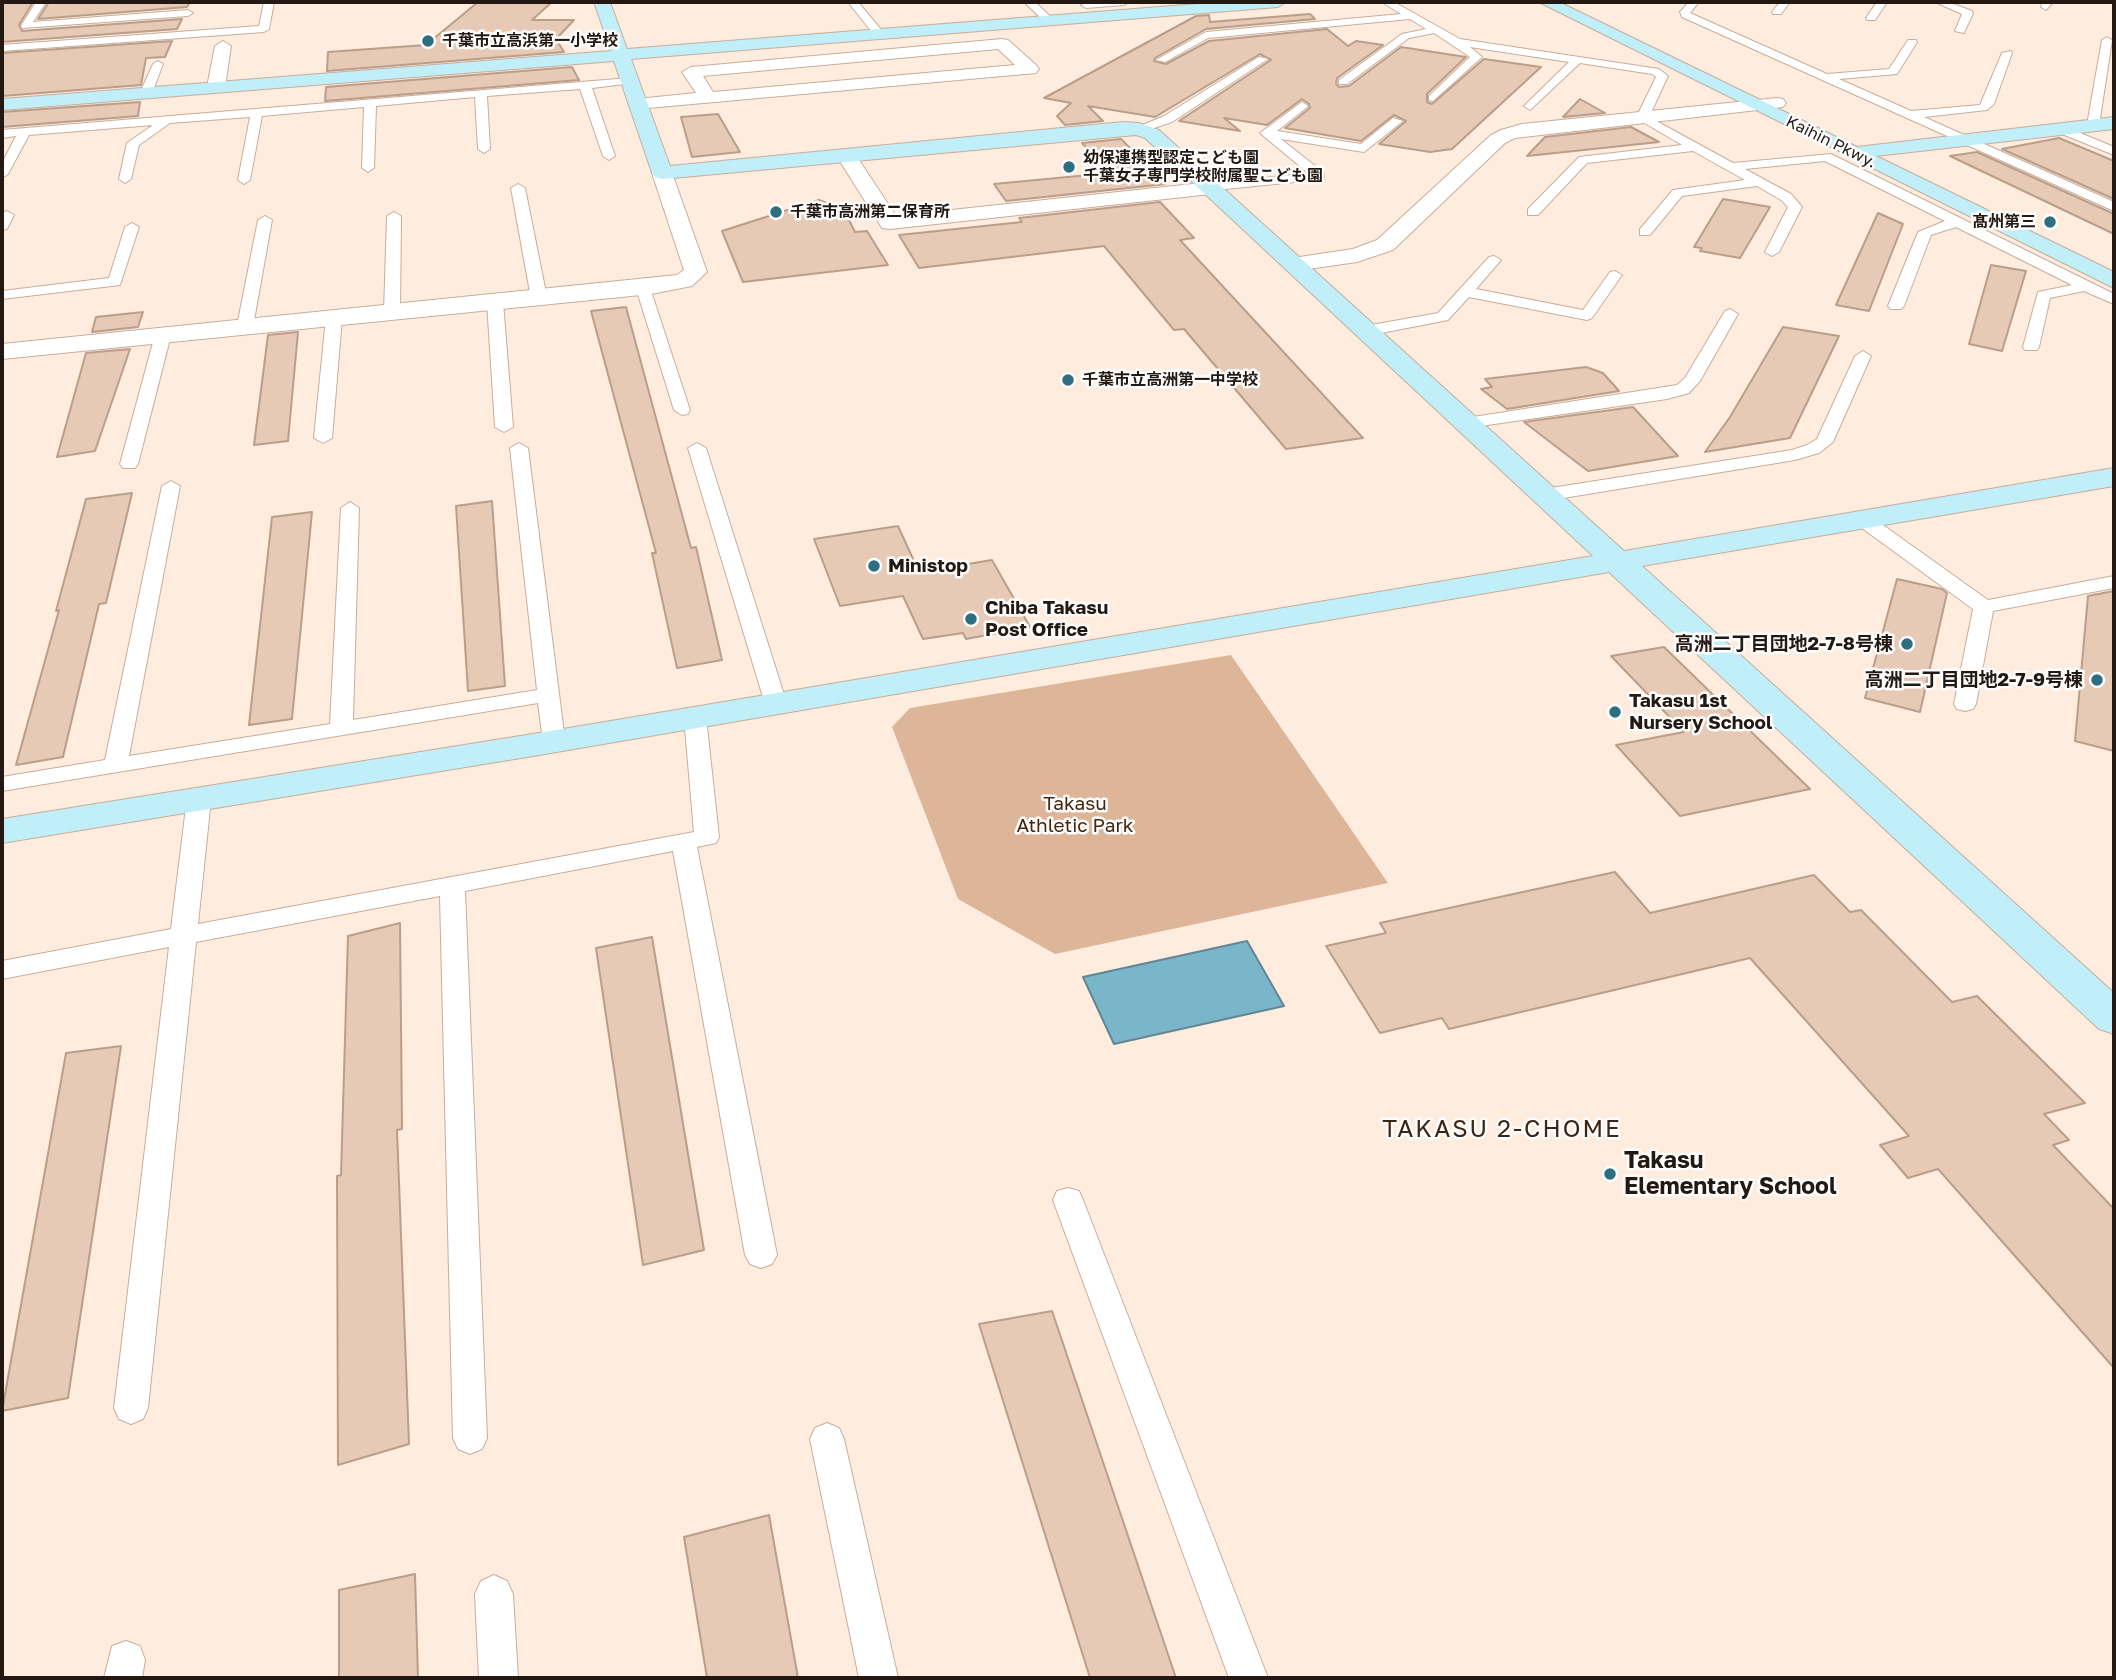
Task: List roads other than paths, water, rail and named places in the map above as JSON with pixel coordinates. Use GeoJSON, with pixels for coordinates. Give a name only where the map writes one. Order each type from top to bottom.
{"type":"FeatureCollection","features":[{"type":"Feature","properties":{"kind":"street"},"geometry":{"type":"LineString","coordinates":[[2,352],[643,288],[684,281],[696,272],[602,2]]}},
{"type":"Feature","properties":{"kind":"street"},"geometry":{"type":"LineString","coordinates":[[2,105],[146,93],[163,109],[216,87],[363,92],[620,55],[1278,2]]}},
{"type":"Feature","properties":{"kind":"street","name":"Kaihin Pkwy."},"geometry":{"type":"LineString","coordinates":[[1547,2],[1863,152],[2114,281]]}},
{"type":"Feature","properties":{"kind":"street","name":"Kaihin Pkwy."},"geometry":{"type":"LineString","coordinates":[[1568,2],[1767,105]]}},
{"type":"Feature","properties":{"kind":"street"},"geometry":{"type":"LineString","coordinates":[[934,29],[952,49]]}},
{"type":"Feature","properties":{"kind":"street"},"geometry":{"type":"LineString","coordinates":[[637,104],[1030,69],[1002,44],[691,72],[708,97]]}},
{"type":"Feature","properties":{"kind":"street"},"geometry":{"type":"LineString","coordinates":[[216,87],[223,46]]}},
{"type":"Feature","properties":{"kind":"street"},"geometry":{"type":"LineString","coordinates":[[1294,264],[1357,255],[1385,244],[1498,139],[1508,134],[1522,130],[1767,105]]}},
{"type":"Feature","properties":{"kind":"street"},"geometry":{"type":"LineString","coordinates":[[1863,152],[2114,123]]}},
{"type":"Feature","properties":{"kind":"street"},"geometry":{"type":"LineString","coordinates":[[662,173],[1139,129],[1152,134],[2114,1018]]}},
{"type":"Feature","properties":{"kind":"street","name":"Kaihin Pkwy."},"geometry":{"type":"LineString","coordinates":[[1863,152],[2114,265]]}},
{"type":"Feature","properties":{"kind":"street"},"geometry":{"type":"LineString","coordinates":[[846,155],[890,223],[1211,188]]}},
{"type":"Feature","properties":{"kind":"street"},"geometry":{"type":"LineString","coordinates":[[2,831],[776,704],[2114,477]]}},
{"type":"Feature","properties":{"kind":"lane"},"geometry":{"type":"LineString","coordinates":[[41,2],[26,26],[108,15],[188,13]]}},
{"type":"Feature","properties":{"kind":"lane"},"geometry":{"type":"LineString","coordinates":[[182,34],[193,2]]}},
{"type":"Feature","properties":{"kind":"lane"},"geometry":{"type":"LineString","coordinates":[[2,48],[40,45],[35,54],[146,46],[150,37],[264,29],[269,2]]}},
{"type":"Feature","properties":{"kind":"lane"},"geometry":{"type":"LineString","coordinates":[[853,2],[879,34]]}},
{"type":"Feature","properties":{"kind":"lane"},"geometry":{"type":"LineString","coordinates":[[1029,2],[1049,20]]}},
{"type":"Feature","properties":{"kind":"lane"},"geometry":{"type":"LineString","coordinates":[[1086,5],[1124,2]]}},
{"type":"Feature","properties":{"kind":"lane"},"geometry":{"type":"LineString","coordinates":[[1387,2],[1457,42],[1477,57],[1433,98]]}},
{"type":"Feature","properties":{"kind":"lane"},"geometry":{"type":"LineString","coordinates":[[1694,2],[1685,12],[1686,15],[2114,207]]}},
{"type":"Feature","properties":{"kind":"lane"},"geometry":{"type":"LineString","coordinates":[[1777,12],[1786,2]]}},
{"type":"Feature","properties":{"kind":"lane"},"geometry":{"type":"LineString","coordinates":[[1871,18],[1882,2]]}},
{"type":"Feature","properties":{"kind":"lane"},"geometry":{"type":"LineString","coordinates":[[1940,2],[1968,13],[1961,31]]}},
{"type":"Feature","properties":{"kind":"lane"},"geometry":{"type":"LineString","coordinates":[[1161,60],[1206,35],[1412,16]]}},
{"type":"Feature","properties":{"kind":"lane"},"geometry":{"type":"LineString","coordinates":[[1343,82],[1406,36],[1436,30]]}},
{"type":"Feature","properties":{"kind":"lane"},"geometry":{"type":"LineString","coordinates":[[2093,125],[2107,40]]}},
{"type":"Feature","properties":{"kind":"lane"},"geometry":{"type":"LineString","coordinates":[[1457,42],[1655,71],[1662,76],[1642,118],[1786,197],[1795,207],[1772,252]]}},
{"type":"Feature","properties":{"kind":"lane"},"geometry":{"type":"LineString","coordinates":[[1825,78],[1893,72],[1912,42]]}},
{"type":"Feature","properties":{"kind":"lane"},"geometry":{"type":"LineString","coordinates":[[1910,115],[1983,108],[1988,104],[2007,53]]}},
{"type":"Feature","properties":{"kind":"lane"},"geometry":{"type":"LineString","coordinates":[[1139,129],[1168,119],[1263,60]]}},
{"type":"Feature","properties":{"kind":"lane"},"geometry":{"type":"LineString","coordinates":[[1530,106],[1577,60]]}},
{"type":"Feature","properties":{"kind":"lane"},"geometry":{"type":"LineString","coordinates":[[146,93],[158,64]]}},
{"type":"Feature","properties":{"kind":"lane"},"geometry":{"type":"LineString","coordinates":[[2,134],[163,109],[257,113],[363,92],[481,94],[629,81]]}},
{"type":"Feature","properties":{"kind":"lane"},"geometry":{"type":"LineString","coordinates":[[585,85],[608,156]]}},
{"type":"Feature","properties":{"kind":"lane"},"geometry":{"type":"LineString","coordinates":[[363,92],[368,168]]}},
{"type":"Feature","properties":{"kind":"lane"},"geometry":{"type":"LineString","coordinates":[[481,94],[484,149]]}},
{"type":"Feature","properties":{"kind":"lane"},"geometry":{"type":"LineString","coordinates":[[1266,133],[1302,106]]}},
{"type":"Feature","properties":{"kind":"lane"},"geometry":{"type":"LineString","coordinates":[[125,179],[133,143],[163,109]]}},
{"type":"Feature","properties":{"kind":"lane"},"geometry":{"type":"LineString","coordinates":[[244,180],[257,113]]}},
{"type":"Feature","properties":{"kind":"lane"},"geometry":{"type":"LineString","coordinates":[[1266,133],[1364,148],[1397,121]]}},
{"type":"Feature","properties":{"kind":"lane"},"geometry":{"type":"LineString","coordinates":[[2061,129],[2114,151]]}},
{"type":"Feature","properties":{"kind":"lane"},"geometry":{"type":"LineString","coordinates":[[2,174],[25,132]]}},
{"type":"Feature","properties":{"kind":"lane"},"geometry":{"type":"LineString","coordinates":[[1211,188],[1320,176],[1266,133]]}},
{"type":"Feature","properties":{"kind":"lane"},"geometry":{"type":"LineString","coordinates":[[1534,212],[1583,159],[1695,147]]}},
{"type":"Feature","properties":{"kind":"lane"},"geometry":{"type":"LineString","coordinates":[[1732,167],[1827,157],[2114,300]]}},
{"type":"Feature","properties":{"kind":"lane"},"geometry":{"type":"LineString","coordinates":[[1645,232],[1678,193],[1759,182]]}},
{"type":"Feature","properties":{"kind":"lane"},"geometry":{"type":"LineString","coordinates":[[518,188],[540,298]]}},
{"type":"Feature","properties":{"kind":"lane"},"geometry":{"type":"LineString","coordinates":[[392,312],[394,216]]}},
{"type":"Feature","properties":{"kind":"lane"},"geometry":{"type":"LineString","coordinates":[[245,326],[265,220]]}},
{"type":"Feature","properties":{"kind":"lane"},"geometry":{"type":"LineString","coordinates":[[1896,306],[1925,232],[1957,222]]}},
{"type":"Feature","properties":{"kind":"lane"},"geometry":{"type":"LineString","coordinates":[[2,295],[114,282],[132,227]]}},
{"type":"Feature","properties":{"kind":"lane"},"geometry":{"type":"LineString","coordinates":[[1366,331],[1443,317],[1494,260]]}},
{"type":"Feature","properties":{"kind":"lane"},"geometry":{"type":"LineString","coordinates":[[1466,292],[1587,314],[1615,275]]}},
{"type":"Feature","properties":{"kind":"lane"},"geometry":{"type":"LineString","coordinates":[[2031,347],[2043,295],[2087,286]]}},
{"type":"Feature","properties":{"kind":"lane"},"geometry":{"type":"LineString","coordinates":[[643,288],[682,410]]}},
{"type":"Feature","properties":{"kind":"lane"},"geometry":{"type":"LineString","coordinates":[[495,302],[504,427]]}},
{"type":"Feature","properties":{"kind":"lane"},"geometry":{"type":"LineString","coordinates":[[1466,423],[1667,394],[1683,389],[1692,381],[1730,314]]}},
{"type":"Feature","properties":{"kind":"lane"},"geometry":{"type":"LineString","coordinates":[[323,438],[334,318]]}},
{"type":"Feature","properties":{"kind":"lane"},"geometry":{"type":"LineString","coordinates":[[129,464],[163,335]]}},
{"type":"Feature","properties":{"kind":"lane"},"geometry":{"type":"LineString","coordinates":[[1545,495],[1795,456],[1813,449],[1824,442],[1863,356]]}},
{"type":"Feature","properties":{"kind":"lane"},"geometry":{"type":"LineString","coordinates":[[697,447],[776,704]]}},
{"type":"Feature","properties":{"kind":"lane"},"geometry":{"type":"LineString","coordinates":[[519,448],[554,741]]}},
{"type":"Feature","properties":{"kind":"lane"},"geometry":{"type":"LineString","coordinates":[[116,765],[171,486]]}},
{"type":"Feature","properties":{"kind":"lane"},"geometry":{"type":"LineString","coordinates":[[341,729],[350,508]]}},
{"type":"Feature","properties":{"kind":"lane"},"geometry":{"type":"LineString","coordinates":[[1862,519],[1984,607],[2113,584]]}},
{"type":"Feature","properties":{"kind":"lane"},"geometry":{"type":"LineString","coordinates":[[1965,704],[1984,607]]}},
{"type":"Feature","properties":{"kind":"lane"},"geometry":{"type":"LineString","coordinates":[[2,783],[549,695]]}},
{"type":"Feature","properties":{"kind":"lane"},"geometry":{"type":"LineString","coordinates":[[2,970],[707,838],[695,717]]}},
{"type":"Feature","properties":{"kind":"lane"},"geometry":{"type":"LineString","coordinates":[[131,1408],[199,799]]}},
{"type":"Feature","properties":{"kind":"lane"},"geometry":{"type":"LineString","coordinates":[[684,842],[761,1255]]}},
{"type":"Feature","properties":{"kind":"lane"},"geometry":{"type":"LineString","coordinates":[[452,885],[470,1438]]}},
{"type":"Feature","properties":{"kind":"lane"},"geometry":{"type":"LineString","coordinates":[[1069,1200],[1249,1678]]}},
{"type":"Feature","properties":{"kind":"lane"},"geometry":{"type":"LineString","coordinates":[[827,1439],[879,1678]]}},
{"type":"Feature","properties":{"kind":"lane"},"geometry":{"type":"LineString","coordinates":[[494,1594],[499,1678]]}},
{"type":"Feature","properties":{"kind":"water"},"geometry":{"type":"Polygon","coordinates":[[[1247,941],[1284,1006],[1114,1044],[1083,977],[1247,941]]]}},
{"type":"Feature","properties":{"kind":"place","name":"千葉市立高浜第一小学校"},"geometry":{"type":"Point","coordinates":[428,41]}},
{"type":"Feature","properties":{"kind":"place","name":"幼保連携型認定こども園 千葉女子専門学校附属聖こども園"},"geometry":{"type":"Point","coordinates":[1069,167]}},
{"type":"Feature","properties":{"kind":"place","name":"千葉市高洲第二保育所"},"geometry":{"type":"Point","coordinates":[776,212]}},
{"type":"Feature","properties":{"kind":"place","name":"髙州第三"},"geometry":{"type":"Point","coordinates":[2050,222]}},
{"type":"Feature","properties":{"kind":"place","name":"千葉市立高洲第一中学校"},"geometry":{"type":"Point","coordinates":[1068,380]}},
{"type":"Feature","properties":{"kind":"place","name":"Ministop"},"geometry":{"type":"Point","coordinates":[874,566]}},
{"type":"Feature","properties":{"kind":"place","name":"Chiba Takasu Post Office"},"geometry":{"type":"Point","coordinates":[971,619]}},
{"type":"Feature","properties":{"kind":"place","name":"高洲二丁目団地2-7-8号棟"},"geometry":{"type":"Point","coordinates":[1907,644]}},
{"type":"Feature","properties":{"kind":"place","name":"高洲二丁目団地2-7-9号棟"},"geometry":{"type":"Point","coordinates":[2097,680]}},
{"type":"Feature","properties":{"kind":"place","name":"Takasu 1st Nursery School"},"geometry":{"type":"Point","coordinates":[1615,712]}},
{"type":"Feature","properties":{"kind":"place","name":"Takasu Elementary School"},"geometry":{"type":"Point","coordinates":[1610,1174]}},
{"type":"Feature","properties":{"kind":"district","name":"TAKASU 2-CHOME"},"geometry":{"type":"Point","coordinates":[1502,1129]}},
{"type":"Feature","properties":{"kind":"park label","name":"Takasu Athletic Park"},"geometry":{"type":"Point","coordinates":[1075,815]}}]}
